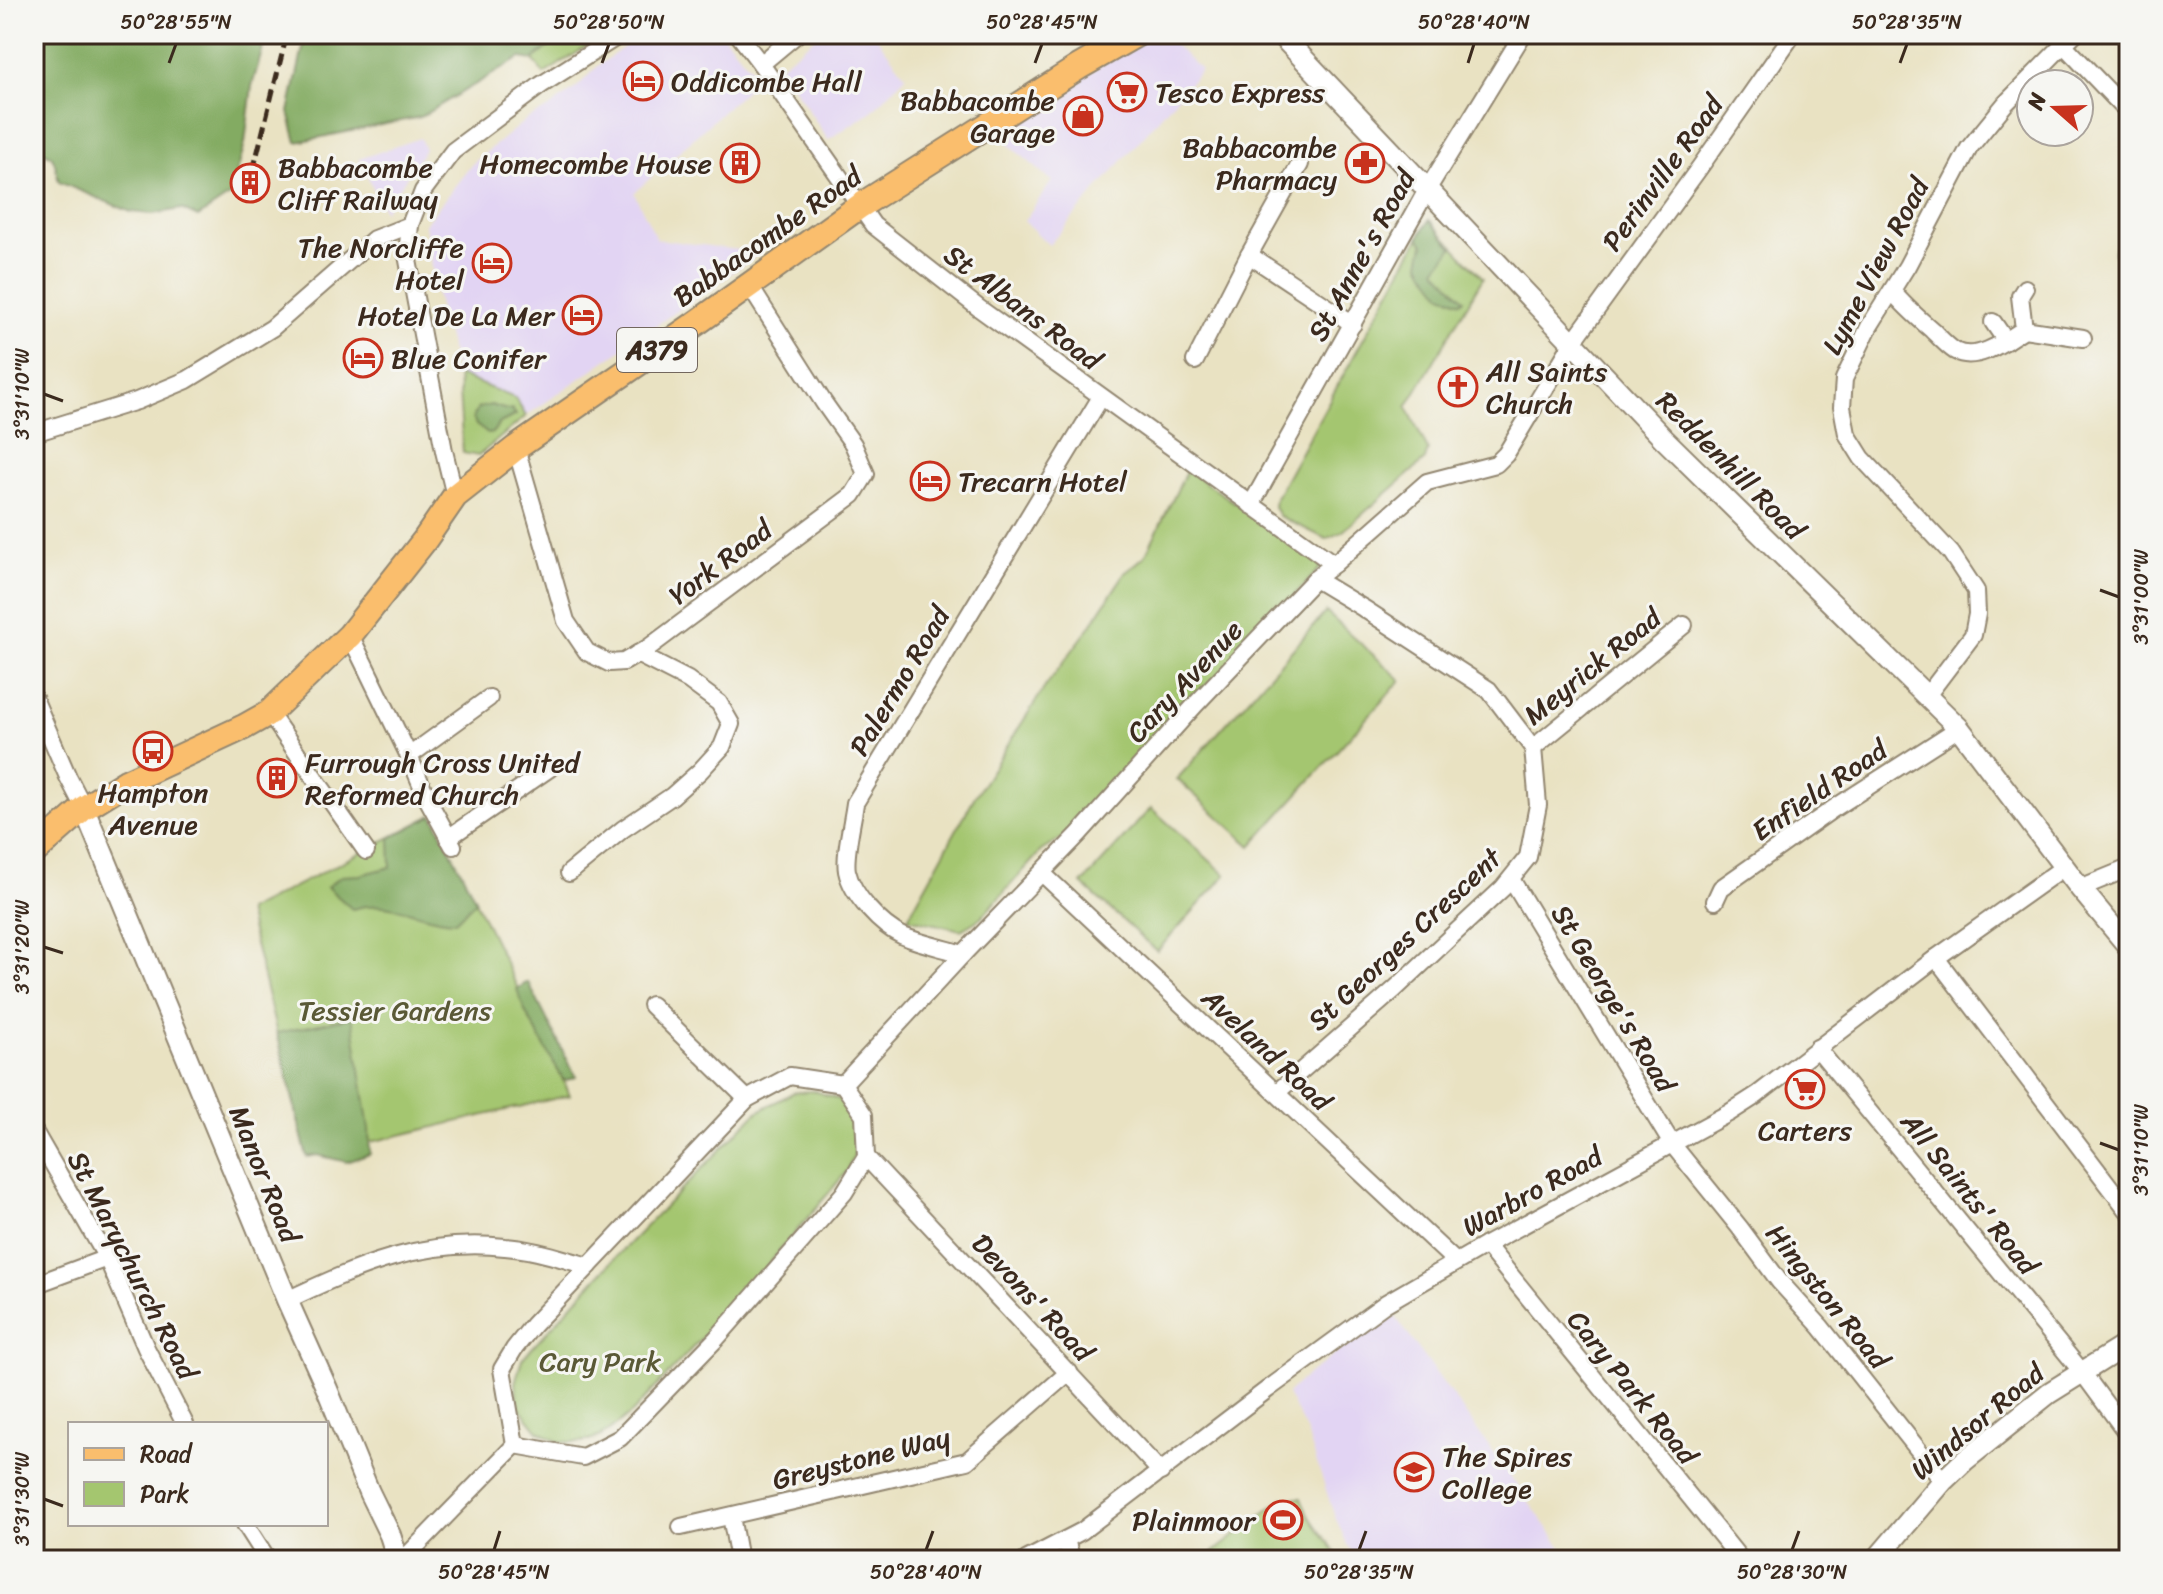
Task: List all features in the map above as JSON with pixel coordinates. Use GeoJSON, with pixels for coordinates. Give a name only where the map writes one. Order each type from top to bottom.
{"type":"FeatureCollection","features":[{"type":"Feature","properties":{"kind":"main road","name":"Babbacombe Road"},"geometry":{"type":"LineString","coordinates":[[84,808],[126,782],[269,713],[350,635],[455,496],[516,448],[860,206],[1079,67],[1137,34]]}},
{"type":"Feature","properties":{"kind":"main road","name":"A379"},"geometry":{"type":"LineString","coordinates":[[34,852],[84,808]]}},
{"type":"Feature","properties":{"kind":"street"},"geometry":{"type":"LineString","coordinates":[[455,496],[407,255],[410,225],[423,191],[453,151],[541,85],[621,34]]}},
{"type":"Feature","properties":{"kind":"street","name":"St Albans Road"},"geometry":{"type":"LineString","coordinates":[[738,34],[873,225],[980,309],[1334,564]]}},
{"type":"Feature","properties":{"kind":"street"},"geometry":{"type":"LineString","coordinates":[[761,64],[797,34]]}},
{"type":"Feature","properties":{"kind":"street","name":"Reddenhill Road"},"geometry":{"type":"LineString","coordinates":[[1280,34],[1664,439],[1959,728],[2080,888],[2129,947]]}},
{"type":"Feature","properties":{"kind":"street","name":"St Anne's Road"},"geometry":{"type":"LineString","coordinates":[[1251,505],[1427,190],[1523,34]]}},
{"type":"Feature","properties":{"kind":"street","name":"Perinville Road"},"geometry":{"type":"LineString","coordinates":[[1573,342],[1793,34]]}},
{"type":"Feature","properties":{"kind":"street"},"geometry":{"type":"LineString","coordinates":[[2069,39],[2129,113]]}},
{"type":"Feature","properties":{"kind":"street","name":"Lyme View Road"},"geometry":{"type":"LineString","coordinates":[[1926,697],[1973,635],[1977,614],[1976,591],[1951,553],[1862,458],[1847,434],[1842,407],[1844,379],[1869,327],[1892,291],[1969,148],[2005,104],[2069,39]]}},
{"type":"Feature","properties":{"kind":"street"},"geometry":{"type":"LineString","coordinates":[[1195,361],[1300,164]]}},
{"type":"Feature","properties":{"kind":"street"},"geometry":{"type":"LineString","coordinates":[[34,433],[137,401],[187,380],[272,328],[374,239],[410,225]]}},
{"type":"Feature","properties":{"kind":"street"},"geometry":{"type":"LineString","coordinates":[[1249,255],[1353,324]]}},
{"type":"Feature","properties":{"kind":"street","name":"York Road"},"geometry":{"type":"LineString","coordinates":[[516,448],[566,621],[587,652],[609,663],[624,662],[853,495],[866,474],[853,444],[749,285]]}},
{"type":"Feature","properties":{"kind":"street"},"geometry":{"type":"LineString","coordinates":[[2024,329],[2020,296],[2025,288]]}},
{"type":"Feature","properties":{"kind":"street"},"geometry":{"type":"LineString","coordinates":[[1892,291],[1903,306],[1957,352],[1971,354],[1987,350],[2024,329],[2083,338]]}},
{"type":"Feature","properties":{"kind":"street"},"geometry":{"type":"LineString","coordinates":[[1993,322],[2006,341]]}},
{"type":"Feature","properties":{"kind":"street","name":"Cary Avenue"},"geometry":{"type":"LineString","coordinates":[[843,1084],[1315,579],[1427,482],[1496,464],[1506,454],[1573,342]]}},
{"type":"Feature","properties":{"kind":"street","name":"Palermo Road"},"geometry":{"type":"LineString","coordinates":[[963,954],[901,935],[871,912],[858,895],[847,872],[855,803],[1101,397]]}},
{"type":"Feature","properties":{"kind":"street"},"geometry":{"type":"LineString","coordinates":[[1315,579],[1489,690],[1533,748]]}},
{"type":"Feature","properties":{"kind":"street","name":"Meyrick Road"},"geometry":{"type":"LineString","coordinates":[[1533,748],[1684,625]]}},
{"type":"Feature","properties":{"kind":"street"},"geometry":{"type":"LineString","coordinates":[[350,635],[451,842],[550,768]]}},
{"type":"Feature","properties":{"kind":"street"},"geometry":{"type":"LineString","coordinates":[[569,873],[623,829],[672,796],[700,771],[722,747],[731,724],[719,703],[688,680],[637,654]]}},
{"type":"Feature","properties":{"kind":"street"},"geometry":{"type":"LineString","coordinates":[[34,698],[84,808]]}},
{"type":"Feature","properties":{"kind":"street"},"geometry":{"type":"LineString","coordinates":[[409,756],[489,698]]}},
{"type":"Feature","properties":{"kind":"street"},"geometry":{"type":"LineString","coordinates":[[269,713],[366,851]]}},
{"type":"Feature","properties":{"kind":"street","name":"Enfield Road"},"geometry":{"type":"LineString","coordinates":[[1715,901],[1721,888],[1833,809],[1959,728]]}},
{"type":"Feature","properties":{"kind":"street","name":"St Georges Crescent"},"geometry":{"type":"LineString","coordinates":[[1276,1093],[1395,989],[1511,879],[1528,857],[1538,805],[1533,748]]}},
{"type":"Feature","properties":{"kind":"street","name":"Manor Road"},"geometry":{"type":"LineString","coordinates":[[84,808],[287,1300],[400,1560]]}},
{"type":"Feature","properties":{"kind":"street","name":"Warbro Road"},"geometry":{"type":"LineString","coordinates":[[1026,1560],[1066,1540],[1386,1303],[1757,1095],[1936,958],[2064,867]]}},
{"type":"Feature","properties":{"kind":"street"},"geometry":{"type":"LineString","coordinates":[[2080,888],[2129,868]]}},
{"type":"Feature","properties":{"kind":"street","name":"Aveland Road"},"geometry":{"type":"LineString","coordinates":[[1042,873],[1456,1262]]}},
{"type":"Feature","properties":{"kind":"street","name":"St George's Road"},"geometry":{"type":"LineString","coordinates":[[1511,879],[1672,1144]]}},
{"type":"Feature","properties":{"kind":"street"},"geometry":{"type":"LineString","coordinates":[[1936,958],[2129,1212]]}},
{"type":"Feature","properties":{"kind":"street"},"geometry":{"type":"LineString","coordinates":[[651,1005],[747,1099]]}},
{"type":"Feature","properties":{"kind":"street","name":"All Saints' Road"},"geometry":{"type":"LineString","coordinates":[[1817,1048],[2082,1372],[2129,1436]]}},
{"type":"Feature","properties":{"kind":"street"},"geometry":{"type":"LineString","coordinates":[[790,1076],[843,1084],[864,1115],[866,1157],[844,1193],[737,1316],[620,1438],[583,1457],[515,1445],[502,1369],[533,1325],[747,1099],[790,1076]]}},
{"type":"Feature","properties":{"kind":"street","name":"St Marychurch Road"},"geometry":{"type":"LineString","coordinates":[[34,1131],[107,1258],[146,1348],[184,1422]]}},
{"type":"Feature","properties":{"kind":"street","name":"Hingston Road"},"geometry":{"type":"LineString","coordinates":[[1672,1144],[1779,1281],[1821,1327],[1943,1481]]}},
{"type":"Feature","properties":{"kind":"street","name":"Devons' Road"},"geometry":{"type":"LineString","coordinates":[[866,1157],[1161,1472]]}},
{"type":"Feature","properties":{"kind":"street","name":"Cary Park Road"},"geometry":{"type":"LineString","coordinates":[[1486,1245],[1741,1560]]}},
{"type":"Feature","properties":{"kind":"street"},"geometry":{"type":"LineString","coordinates":[[287,1300],[338,1276],[400,1254],[439,1247],[506,1247],[589,1266]]}},
{"type":"Feature","properties":{"kind":"street"},"geometry":{"type":"LineString","coordinates":[[34,1285],[107,1258]]}},
{"type":"Feature","properties":{"kind":"street","name":"Windsor Road"},"geometry":{"type":"LineString","coordinates":[[1876,1560],[1943,1481],[1964,1461],[2049,1393],[2129,1343]]}},
{"type":"Feature","properties":{"kind":"street","name":"Greystone Way"},"geometry":{"type":"LineString","coordinates":[[681,1527],[967,1461],[1069,1372]]}},
{"type":"Feature","properties":{"kind":"street"},"geometry":{"type":"LineString","coordinates":[[400,1560],[515,1445]]}},
{"type":"Feature","properties":{"kind":"street"},"geometry":{"type":"LineString","coordinates":[[731,1516],[739,1560]]}},
{"type":"Feature","properties":{"kind":"street"},"geometry":{"type":"LineString","coordinates":[[246,1526],[268,1560]]}},
{"type":"Feature","properties":{"kind":"street"},"geometry":{"type":"LineString","coordinates":[[1066,1540],[1072,1560]]}},
{"type":"Feature","properties":{"kind":"shaded area"},"geometry":{"type":"Polygon","coordinates":[[[642,34],[722,34],[759,78],[634,193],[657,239],[760,253],[526,416],[515,398],[458,375],[437,298],[425,224],[472,164],[527,119],[548,109],[577,87],[598,66],[642,34]]]}},
{"type":"Feature","properties":{"kind":"shaded area"},"geometry":{"type":"Polygon","coordinates":[[[819,34],[874,34],[906,76],[872,111],[828,140],[780,66],[819,34]]]}},
{"type":"Feature","properties":{"kind":"shaded area"},"geometry":{"type":"Polygon","coordinates":[[[1163,34],[1201,70],[1049,245],[1024,221],[1052,181],[995,133],[1120,53],[1163,34]]]}},
{"type":"Feature","properties":{"kind":"shaded area"},"geometry":{"type":"Polygon","coordinates":[[[420,138],[425,149],[384,211],[359,159],[420,138]]]}},
{"type":"Feature","properties":{"kind":"shaded area","name":"The Spires College"},"geometry":{"type":"Polygon","coordinates":[[[1392,1312],[1571,1560],[1357,1560],[1334,1514],[1306,1430],[1287,1394],[1301,1380],[1392,1312]]]}},
{"type":"Feature","properties":{"kind":"green space"},"geometry":{"type":"Polygon","coordinates":[[[34,34],[267,34],[252,86],[245,143],[231,195],[198,217],[181,209],[153,214],[131,212],[59,182],[51,156],[34,149],[34,34]]]}},
{"type":"Feature","properties":{"kind":"green space"},"geometry":{"type":"Polygon","coordinates":[[[306,34],[564,34],[533,60],[520,58],[420,117],[297,142],[289,112],[306,34]]]}},
{"type":"Feature","properties":{"kind":"green space"},"geometry":{"type":"Polygon","coordinates":[[[564,34],[606,34],[544,74],[533,60],[564,34]]]}},
{"type":"Feature","properties":{"kind":"green space"},"geometry":{"type":"Polygon","coordinates":[[[1429,220],[1483,278],[1407,407],[1428,450],[1425,460],[1342,532],[1326,539],[1279,516],[1274,507],[1275,499],[1429,220]]]}},
{"type":"Feature","properties":{"kind":"green space"},"geometry":{"type":"Polygon","coordinates":[[[1429,220],[1453,247],[1436,269],[1464,299],[1461,302],[1442,294],[1420,263],[1424,244],[1419,237],[1429,220]]]}},
{"type":"Feature","properties":{"kind":"green space"},"geometry":{"type":"Polygon","coordinates":[[[2129,237],[2129,275],[2114,252],[2118,238],[2129,237]]]}},
{"type":"Feature","properties":{"kind":"green space"},"geometry":{"type":"Polygon","coordinates":[[[458,375],[515,398],[526,416],[478,456],[463,453],[458,375]]]}},
{"type":"Feature","properties":{"kind":"green space"},"geometry":{"type":"Polygon","coordinates":[[[491,405],[512,409],[516,415],[488,434],[476,425],[473,418],[478,408],[491,405]]]}},
{"type":"Feature","properties":{"kind":"green space"},"geometry":{"type":"Polygon","coordinates":[[[1187,470],[1324,564],[1071,833],[1041,851],[981,918],[961,930],[908,918],[974,798],[1045,687],[1125,573],[1145,556],[1187,470]]]}},
{"type":"Feature","properties":{"kind":"green space"},"geometry":{"type":"Polygon","coordinates":[[[1326,612],[1401,680],[1251,846],[1177,779],[1326,612]]]}},
{"type":"Feature","properties":{"kind":"green space"},"geometry":{"type":"Polygon","coordinates":[[[1151,808],[1226,875],[1157,951],[1082,884],[1151,808]]]}},
{"type":"Feature","properties":{"kind":"green space","name":"Tessier Gardens"},"geometry":{"type":"Polygon","coordinates":[[[433,815],[570,1095],[307,1157],[247,911],[433,815]]]}},
{"type":"Feature","properties":{"kind":"green space"},"geometry":{"type":"Polygon","coordinates":[[[433,815],[476,901],[455,921],[393,907],[352,909],[327,887],[341,876],[391,867],[390,838],[433,815]]]}},
{"type":"Feature","properties":{"kind":"green space"},"geometry":{"type":"Polygon","coordinates":[[[528,982],[576,1077],[564,1081],[525,1011],[517,989],[528,982]]]}},
{"type":"Feature","properties":{"kind":"green space"},"geometry":{"type":"Polygon","coordinates":[[[352,1017],[370,1154],[347,1162],[317,1155],[307,1157],[277,1033],[352,1017]]]}},
{"type":"Feature","properties":{"kind":"green space","name":"Cary Park"},"geometry":{"type":"Polygon","coordinates":[[[815,1091],[843,1101],[855,1123],[858,1146],[848,1170],[756,1279],[633,1412],[599,1437],[581,1442],[559,1442],[538,1431],[519,1407],[515,1383],[522,1359],[757,1112],[794,1092],[815,1091]]]}},
{"type":"Feature","properties":{"kind":"green space","name":"Plainmoor"},"geometry":{"type":"Polygon","coordinates":[[[1283,1498],[1301,1498],[1314,1523],[1341,1560],[1204,1560],[1283,1498]]]}},
{"type":"Feature","properties":{"kind":"railway"},"geometry":{"type":"LineString","coordinates":[[253,171],[287,34]]}},
{"type":"Feature","properties":{"kind":"place","name":"Oddicombe Hall"},"geometry":{"type":"Point","coordinates":[643,81]}},
{"type":"Feature","properties":{"kind":"place","name":"Tesco Express"},"geometry":{"type":"Point","coordinates":[1127,92]}},
{"type":"Feature","properties":{"kind":"place","name":"Babbacombe Garage"},"geometry":{"type":"Point","coordinates":[1083,116]}},
{"type":"Feature","properties":{"kind":"place","name":"Homecombe House"},"geometry":{"type":"Point","coordinates":[740,163]}},
{"type":"Feature","properties":{"kind":"place","name":"Babbacombe Pharmacy"},"geometry":{"type":"Point","coordinates":[1365,163]}},
{"type":"Feature","properties":{"kind":"place","name":"Babbacombe Cliff Railway"},"geometry":{"type":"Point","coordinates":[250,183]}},
{"type":"Feature","properties":{"kind":"place","name":"The Norcliffe Hotel"},"geometry":{"type":"Point","coordinates":[492,263]}},
{"type":"Feature","properties":{"kind":"place","name":"Hotel De La Mer"},"geometry":{"type":"Point","coordinates":[582,315]}},
{"type":"Feature","properties":{"kind":"place","name":"Blue Conifer"},"geometry":{"type":"Point","coordinates":[363,358]}},
{"type":"Feature","properties":{"kind":"place","name":"All Saints Church"},"geometry":{"type":"Point","coordinates":[1458,387]}},
{"type":"Feature","properties":{"kind":"place","name":"Trecarn Hotel"},"geometry":{"type":"Point","coordinates":[930,481]}},
{"type":"Feature","properties":{"kind":"place","name":"Hampton Avenue"},"geometry":{"type":"Point","coordinates":[153,751]}},
{"type":"Feature","properties":{"kind":"place","name":"Furrough Cross United Reformed Church"},"geometry":{"type":"Point","coordinates":[277,778]}},
{"type":"Feature","properties":{"kind":"place","name":"Carters"},"geometry":{"type":"Point","coordinates":[1805,1089]}},
{"type":"Feature","properties":{"kind":"place","name":"The Spires College"},"geometry":{"type":"Point","coordinates":[1414,1472]}},
{"type":"Feature","properties":{"kind":"place","name":"Plainmoor"},"geometry":{"type":"Point","coordinates":[1283,1520]}}]}
